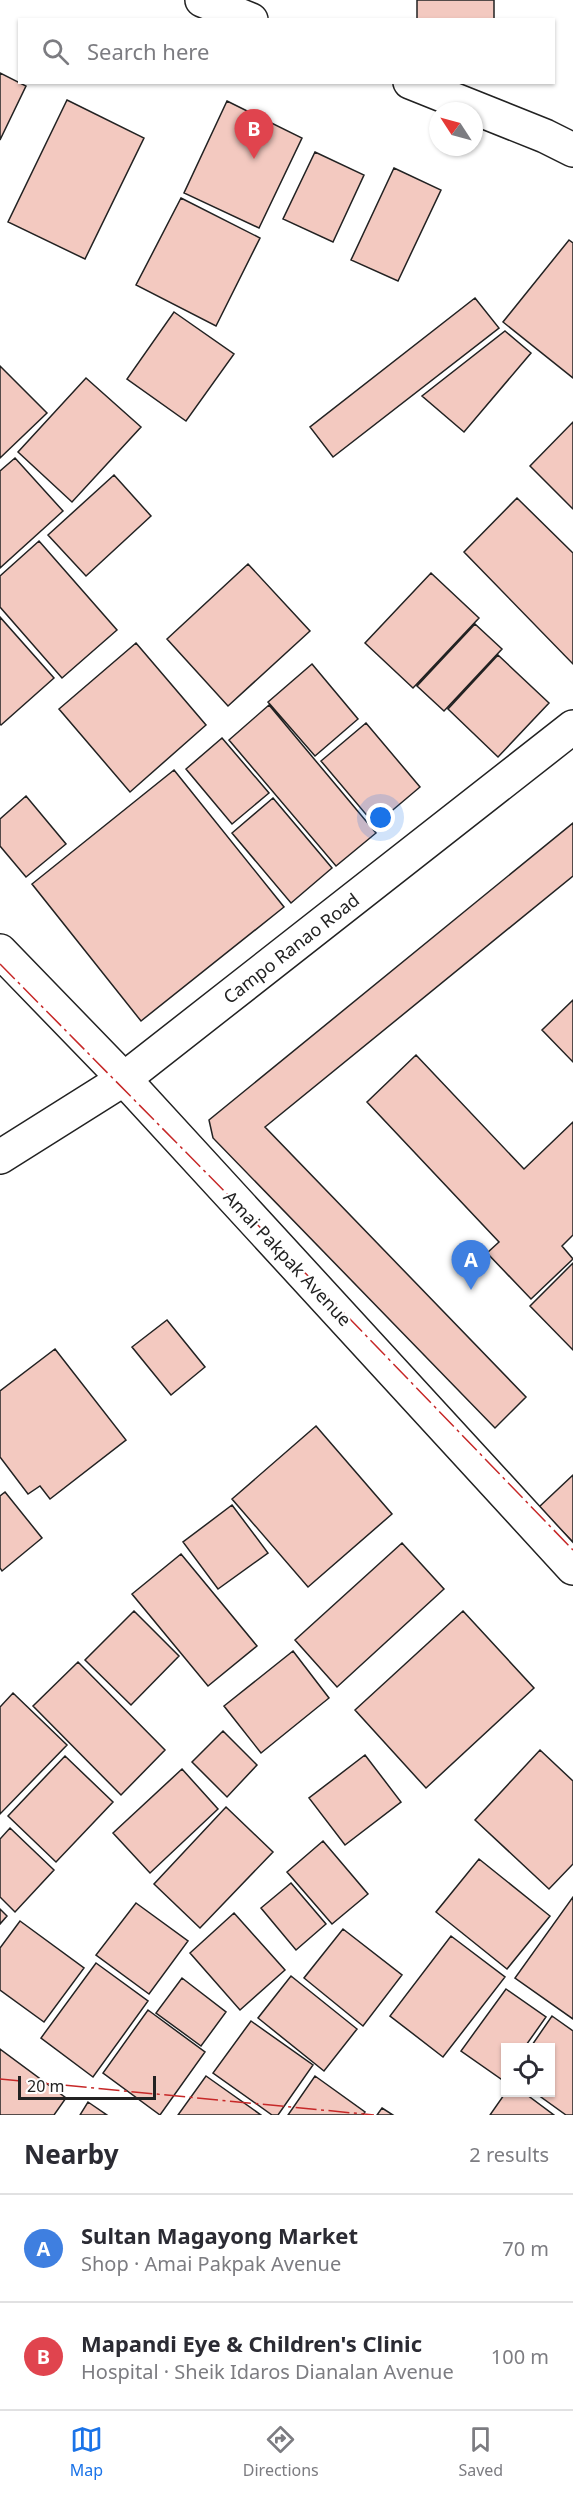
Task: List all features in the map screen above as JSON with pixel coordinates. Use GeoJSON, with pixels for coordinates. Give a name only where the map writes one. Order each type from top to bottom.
{"type":"FeatureCollection","features":[{"type":"Feature","properties":{"kind":"main road"},"geometry":{"type":"LineString","coordinates":[[202,0],[246,18]]}},
{"type":"Feature","properties":{"kind":"main road"},"geometry":{"type":"LineString","coordinates":[[415,84],[545,136],[573,150]]}},
{"type":"Feature","properties":{"kind":"main road","name":"Campo Ranao Road"},"geometry":{"type":"LineString","coordinates":[[0,1157],[124,1079],[573,727]]}},
{"type":"Feature","properties":{"kind":"main road","name":"Amai Pakpak Avenue"},"geometry":{"type":"LineString","coordinates":[[0,951],[124,1079],[573,1568]]}},
{"type":"Feature","properties":{"kind":"building"},"geometry":{"type":"Polygon","coordinates":[[[417,0],[494,0],[494,18],[417,18],[417,0]]]}},
{"type":"Feature","properties":{"kind":"building"},"geometry":{"type":"Polygon","coordinates":[[[0,73],[26,86],[0,140],[0,73]]]}},
{"type":"Feature","properties":{"kind":"building"},"geometry":{"type":"Polygon","coordinates":[[[67,100],[144,138],[85,259],[8,222],[67,100]]]}},
{"type":"Feature","properties":{"kind":"building"},"geometry":{"type":"Polygon","coordinates":[[[227,101],[302,138],[259,228],[184,193],[227,101]]]}},
{"type":"Feature","properties":{"kind":"building"},"geometry":{"type":"Polygon","coordinates":[[[315,152],[364,175],[333,242],[283,219],[315,152]]]}},
{"type":"Feature","properties":{"kind":"building"},"geometry":{"type":"Polygon","coordinates":[[[394,168],[441,190],[398,281],[351,260],[394,168]]]}},
{"type":"Feature","properties":{"kind":"building"},"geometry":{"type":"Polygon","coordinates":[[[181,198],[260,238],[216,326],[136,285],[181,198]]]}},
{"type":"Feature","properties":{"kind":"building"},"geometry":{"type":"Polygon","coordinates":[[[569,240],[573,243],[573,378],[503,322],[569,240]]]}},
{"type":"Feature","properties":{"kind":"building"},"geometry":{"type":"Polygon","coordinates":[[[475,298],[499,328],[333,457],[310,427],[475,298]]]}},
{"type":"Feature","properties":{"kind":"building"},"geometry":{"type":"Polygon","coordinates":[[[174,312],[234,354],[186,421],[127,379],[174,312]]]}},
{"type":"Feature","properties":{"kind":"building"},"geometry":{"type":"Polygon","coordinates":[[[505,331],[531,353],[464,432],[422,396],[505,331]]]}},
{"type":"Feature","properties":{"kind":"building"},"geometry":{"type":"Polygon","coordinates":[[[0,366],[47,413],[0,458],[0,366]]]}},
{"type":"Feature","properties":{"kind":"building"},"geometry":{"type":"Polygon","coordinates":[[[86,378],[141,427],[72,502],[18,452],[86,378]]]}},
{"type":"Feature","properties":{"kind":"building"},"geometry":{"type":"Polygon","coordinates":[[[573,422],[573,509],[530,466],[573,422]]]}},
{"type":"Feature","properties":{"kind":"building"},"geometry":{"type":"Polygon","coordinates":[[[15,458],[63,511],[0,568],[0,471],[15,458]]]}},
{"type":"Feature","properties":{"kind":"building"},"geometry":{"type":"Polygon","coordinates":[[[114,475],[151,516],[86,576],[48,535],[114,475]]]}},
{"type":"Feature","properties":{"kind":"building"},"geometry":{"type":"Polygon","coordinates":[[[517,498],[573,553],[573,664],[464,552],[517,498]]]}},
{"type":"Feature","properties":{"kind":"building"},"geometry":{"type":"Polygon","coordinates":[[[39,541],[117,630],[62,678],[0,607],[0,576],[39,541]]]}},
{"type":"Feature","properties":{"kind":"building"},"geometry":{"type":"Polygon","coordinates":[[[248,564],[310,631],[228,706],[167,639],[248,564]]]}},
{"type":"Feature","properties":{"kind":"building"},"geometry":{"type":"Polygon","coordinates":[[[431,573],[479,618],[413,688],[365,643],[431,573]]]}},
{"type":"Feature","properties":{"kind":"building"},"geometry":{"type":"Polygon","coordinates":[[[0,617],[54,678],[1,725],[0,724],[0,617]]]}},
{"type":"Feature","properties":{"kind":"building"},"geometry":{"type":"Polygon","coordinates":[[[475,624],[502,649],[444,711],[417,686],[475,624]]]}},
{"type":"Feature","properties":{"kind":"building"},"geometry":{"type":"Polygon","coordinates":[[[136,643],[206,725],[130,792],[59,709],[136,643]]]}},
{"type":"Feature","properties":{"kind":"building"},"geometry":{"type":"Polygon","coordinates":[[[498,655],[549,703],[498,757],[448,709],[498,655]]]}},
{"type":"Feature","properties":{"kind":"building"},"geometry":{"type":"Polygon","coordinates":[[[312,664],[358,719],[315,756],[268,702],[312,664]]]}},
{"type":"Feature","properties":{"kind":"building"},"geometry":{"type":"Polygon","coordinates":[[[269,705],[376,833],[336,866],[229,740],[269,705]]]}},
{"type":"Feature","properties":{"kind":"building"},"geometry":{"type":"Polygon","coordinates":[[[366,723],[420,787],[375,825],[321,761],[366,723]]]}},
{"type":"Feature","properties":{"kind":"building"},"geometry":{"type":"Polygon","coordinates":[[[222,738],[269,793],[232,824],[186,769],[222,738]]]}},
{"type":"Feature","properties":{"kind":"building"},"geometry":{"type":"Polygon","coordinates":[[[174,770],[284,907],[141,1021],[32,884],[174,770]]]}},
{"type":"Feature","properties":{"kind":"building"},"geometry":{"type":"Polygon","coordinates":[[[26,796],[66,844],[26,877],[0,846],[0,819],[26,796]]]}},
{"type":"Feature","properties":{"kind":"building"},"geometry":{"type":"Polygon","coordinates":[[[273,798],[332,868],[291,903],[232,833],[273,798]]]}},
{"type":"Feature","properties":{"kind":"building"},"geometry":{"type":"Polygon","coordinates":[[[573,823],[573,876],[265,1127],[526,1397],[495,1428],[213,1138],[209,1120],[573,823]]]}},
{"type":"Feature","properties":{"kind":"building"},"geometry":{"type":"Polygon","coordinates":[[[573,1000],[573,1062],[542,1030],[573,1000]]]}},
{"type":"Feature","properties":{"kind":"building"},"geometry":{"type":"Polygon","coordinates":[[[416,1055],[524,1169],[573,1122],[573,1235],[562,1246],[573,1259],[531,1299],[487,1253],[499,1242],[367,1102],[416,1055]]]}},
{"type":"Feature","properties":{"kind":"building"},"geometry":{"type":"Polygon","coordinates":[[[573,1263],[573,1350],[530,1306],[573,1263]]]}},
{"type":"Feature","properties":{"kind":"building"},"geometry":{"type":"Polygon","coordinates":[[[167,1320],[205,1367],[171,1395],[132,1347],[167,1320]]]}},
{"type":"Feature","properties":{"kind":"building"},"geometry":{"type":"Polygon","coordinates":[[[55,1349],[126,1440],[50,1499],[40,1486],[28,1494],[0,1457],[0,1391],[55,1349]]]}},
{"type":"Feature","properties":{"kind":"building"},"geometry":{"type":"Polygon","coordinates":[[[316,1426],[392,1514],[308,1587],[232,1499],[316,1426]]]}},
{"type":"Feature","properties":{"kind":"building"},"geometry":{"type":"Polygon","coordinates":[[[573,1475],[573,1542],[539,1507],[573,1475]]]}},
{"type":"Feature","properties":{"kind":"building"},"geometry":{"type":"Polygon","coordinates":[[[5,1492],[42,1538],[2,1571],[0,1568],[0,1496],[5,1492]]]}},
{"type":"Feature","properties":{"kind":"building"},"geometry":{"type":"Polygon","coordinates":[[[232,1505],[268,1553],[218,1589],[183,1542],[232,1505]]]}},
{"type":"Feature","properties":{"kind":"building"},"geometry":{"type":"Polygon","coordinates":[[[402,1543],[444,1589],[337,1687],[295,1640],[402,1543]]]}},
{"type":"Feature","properties":{"kind":"building"},"geometry":{"type":"Polygon","coordinates":[[[181,1554],[257,1646],[208,1686],[132,1594],[181,1554]]]}},
{"type":"Feature","properties":{"kind":"building"},"geometry":{"type":"Polygon","coordinates":[[[134,1611],[179,1656],[131,1705],[85,1660],[134,1611]]]}},
{"type":"Feature","properties":{"kind":"building"},"geometry":{"type":"Polygon","coordinates":[[[463,1611],[534,1688],[426,1788],[355,1710],[463,1611]]]}},
{"type":"Feature","properties":{"kind":"building"},"geometry":{"type":"Polygon","coordinates":[[[293,1651],[329,1698],[261,1753],[224,1706],[293,1651]]]}},
{"type":"Feature","properties":{"kind":"building"},"geometry":{"type":"Polygon","coordinates":[[[78,1662],[165,1750],[121,1795],[33,1706],[78,1662]]]}},
{"type":"Feature","properties":{"kind":"building"},"geometry":{"type":"Polygon","coordinates":[[[13,1693],[67,1745],[0,1814],[0,1707],[13,1693]]]}},
{"type":"Feature","properties":{"kind":"building"},"geometry":{"type":"Polygon","coordinates":[[[223,1731],[257,1765],[227,1797],[192,1762],[223,1731]]]}},
{"type":"Feature","properties":{"kind":"building"},"geometry":{"type":"Polygon","coordinates":[[[540,1750],[573,1781],[573,1864],[549,1889],[475,1820],[540,1750]]]}},
{"type":"Feature","properties":{"kind":"building"},"geometry":{"type":"Polygon","coordinates":[[[365,1755],[401,1802],[345,1845],[309,1798],[365,1755]]]}},
{"type":"Feature","properties":{"kind":"building"},"geometry":{"type":"Polygon","coordinates":[[[65,1756],[113,1802],[56,1862],[8,1816],[65,1756]]]}},
{"type":"Feature","properties":{"kind":"building"},"geometry":{"type":"Polygon","coordinates":[[[182,1769],[218,1809],[150,1873],[113,1833],[182,1769]]]}},
{"type":"Feature","properties":{"kind":"building"},"geometry":{"type":"Polygon","coordinates":[[[226,1807],[273,1852],[200,1928],[154,1884],[226,1807]]]}},
{"type":"Feature","properties":{"kind":"building"},"geometry":{"type":"Polygon","coordinates":[[[10,1828],[54,1870],[15,1912],[0,1897],[0,1839],[10,1828]]]}},
{"type":"Feature","properties":{"kind":"building"},"geometry":{"type":"Polygon","coordinates":[[[323,1841],[368,1894],[332,1924],[287,1872],[323,1841]]]}},
{"type":"Feature","properties":{"kind":"building"},"geometry":{"type":"Polygon","coordinates":[[[479,1859],[550,1916],[507,1969],[436,1912],[479,1859]]]}},
{"type":"Feature","properties":{"kind":"building"},"geometry":{"type":"Polygon","coordinates":[[[291,1883],[326,1924],[296,1950],[261,1908],[291,1883]]]}},
{"type":"Feature","properties":{"kind":"building"},"geometry":{"type":"Polygon","coordinates":[[[573,1897],[573,2019],[515,1978],[573,1897]]]}},
{"type":"Feature","properties":{"kind":"building"},"geometry":{"type":"Polygon","coordinates":[[[136,1903],[188,1941],[149,1994],[96,1955],[136,1903]]]}},
{"type":"Feature","properties":{"kind":"building"},"geometry":{"type":"Polygon","coordinates":[[[0,1909],[7,1916],[0,1924],[0,1909]]]}},
{"type":"Feature","properties":{"kind":"building"},"geometry":{"type":"Polygon","coordinates":[[[234,1913],[285,1970],[240,2010],[190,1953],[234,1913]]]}},
{"type":"Feature","properties":{"kind":"building"},"geometry":{"type":"Polygon","coordinates":[[[20,1921],[84,1968],[44,2022],[0,1990],[0,1948],[20,1921]]]}},
{"type":"Feature","properties":{"kind":"building"},"geometry":{"type":"Polygon","coordinates":[[[343,1929],[402,1975],[363,2026],[304,1978],[343,1929]]]}},
{"type":"Feature","properties":{"kind":"building"},"geometry":{"type":"Polygon","coordinates":[[[451,1936],[505,1977],[443,2057],[390,2016],[451,1936]]]}},
{"type":"Feature","properties":{"kind":"building"},"geometry":{"type":"Polygon","coordinates":[[[96,1963],[148,2001],[93,2077],[41,2038],[96,1963]]]}},
{"type":"Feature","properties":{"kind":"building"},"geometry":{"type":"Polygon","coordinates":[[[291,1976],[357,2029],[324,2071],[258,2018],[291,1976]]]}},
{"type":"Feature","properties":{"kind":"building"},"geometry":{"type":"Polygon","coordinates":[[[182,1978],[226,2012],[201,2046],[156,2013],[182,1978]]]}},
{"type":"Feature","properties":{"kind":"building"},"geometry":{"type":"Polygon","coordinates":[[[506,1989],[546,2017],[528,2043],[501,2043],[501,2079],[461,2051],[506,1989]]]}},
{"type":"Feature","properties":{"kind":"building"},"geometry":{"type":"Polygon","coordinates":[[[148,2010],[205,2052],[160,2115],[103,2073],[148,2010]]]}},
{"type":"Feature","properties":{"kind":"building"},"geometry":{"type":"Polygon","coordinates":[[[552,2016],[573,2031],[573,2115],[566,2115],[541,2097],[555,2097],[555,2043],[533,2043],[552,2016]]]}},
{"type":"Feature","properties":{"kind":"building"},"geometry":{"type":"Polygon","coordinates":[[[251,2021],[313,2065],[278,2115],[272,2115],[213,2073],[251,2021]]]}},
{"type":"Feature","properties":{"kind":"building"},"geometry":{"type":"Polygon","coordinates":[[[0,2049],[66,2098],[54,2115],[0,2115],[0,2049]]]}},
{"type":"Feature","properties":{"kind":"building"},"geometry":{"type":"Polygon","coordinates":[[[206,2076],[261,2115],[178,2115],[206,2076]]]}},
{"type":"Feature","properties":{"kind":"building"},"geometry":{"type":"Polygon","coordinates":[[[315,2076],[365,2112],[363,2115],[288,2115],[315,2076]]]}},
{"type":"Feature","properties":{"kind":"building"},"geometry":{"type":"Polygon","coordinates":[[[503,2097],[530,2097],[554,2115],[490,2115],[503,2097]]]}},
{"type":"Feature","properties":{"kind":"building"},"geometry":{"type":"Polygon","coordinates":[[[88,2102],[107,2115],[80,2115],[88,2102]]]}},
{"type":"Feature","properties":{"kind":"building"},"geometry":{"type":"Polygon","coordinates":[[[382,2108],[393,2115],[377,2115],[382,2108]]]}},
{"type":"Feature","properties":{"kind":"power"},"geometry":{"type":"LineString","coordinates":[[0,964],[321,1289],[573,1550]]}},
{"type":"Feature","properties":{"kind":"power"},"geometry":{"type":"LineString","coordinates":[[0,2079],[374,2115]]}},
{"type":"Feature","properties":{"kind":"place","name":"Mapandi Eye & Children's Clinic"},"geometry":{"type":"Point","coordinates":[254,159]}},
{"type":"Feature","properties":{"kind":"place","name":"Sultan Magayong Market"},"geometry":{"type":"Point","coordinates":[471,1290]}}]}
